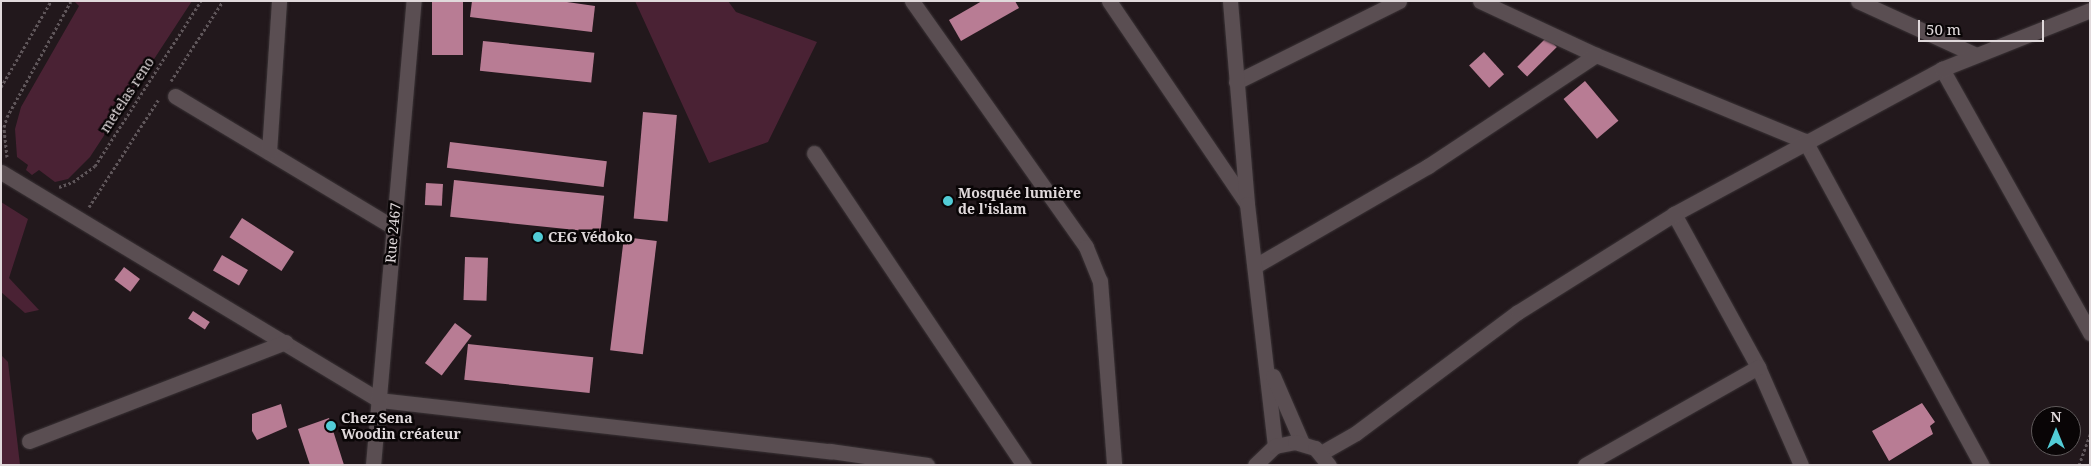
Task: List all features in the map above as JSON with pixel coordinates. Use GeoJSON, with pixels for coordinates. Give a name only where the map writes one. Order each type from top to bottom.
{"type":"FeatureCollection","features":[{"type":"Feature","properties":{"kind":"street"},"geometry":{"type":"LineString","coordinates":[[269,152],[278,1]]}},
{"type":"Feature","properties":{"kind":"street","name":"Rue 2467"},"geometry":{"type":"LineString","coordinates":[[373,465],[414,1]]}},
{"type":"Feature","properties":{"kind":"street"},"geometry":{"type":"LineString","coordinates":[[912,1],[1086,247],[1100,281],[1114,465]]}},
{"type":"Feature","properties":{"kind":"street"},"geometry":{"type":"LineString","coordinates":[[1109,1],[1247,204]]}},
{"type":"Feature","properties":{"kind":"street"},"geometry":{"type":"LineString","coordinates":[[1230,1],[1247,204],[1268,363],[1275,446]]}},
{"type":"Feature","properties":{"kind":"street"},"geometry":{"type":"LineString","coordinates":[[1236,82],[1399,1]]}},
{"type":"Feature","properties":{"kind":"street"},"geometry":{"type":"LineString","coordinates":[[1480,1],[1596,55],[1805,141],[1982,465]]}},
{"type":"Feature","properties":{"kind":"street"},"geometry":{"type":"LineString","coordinates":[[1858,1],[1974,54]]}},
{"type":"Feature","properties":{"kind":"street"},"geometry":{"type":"LineString","coordinates":[[1268,363],[1302,442],[1327,461],[1356,433],[1518,312],[1674,214],[1805,141],[1942,69],[1974,54],[2090,10]]}},
{"type":"Feature","properties":{"kind":"street"},"geometry":{"type":"LineString","coordinates":[[1255,266],[1428,166],[1596,55]]}},
{"type":"Feature","properties":{"kind":"street"},"geometry":{"type":"LineString","coordinates":[[1942,69],[2090,333]]}},
{"type":"Feature","properties":{"kind":"street"},"geometry":{"type":"LineString","coordinates":[[170,89],[393,227]]}},
{"type":"Feature","properties":{"kind":"street"},"geometry":{"type":"LineString","coordinates":[[814,153],[1024,465]]}},
{"type":"Feature","properties":{"kind":"street"},"geometry":{"type":"LineString","coordinates":[[1,172],[380,400],[830,458],[927,465]]}},
{"type":"Feature","properties":{"kind":"street"},"geometry":{"type":"LineString","coordinates":[[1674,214],[1758,367],[1801,465]]}},
{"type":"Feature","properties":{"kind":"street"},"geometry":{"type":"LineString","coordinates":[[29,441],[286,342]]}},
{"type":"Feature","properties":{"kind":"street"},"geometry":{"type":"LineString","coordinates":[[1585,465],[1758,367]]}},
{"type":"Feature","properties":{"kind":"street"},"geometry":{"type":"LineString","coordinates":[[1256,465],[1275,446],[1302,442]]}},
{"type":"Feature","properties":{"kind":"path"},"geometry":{"type":"LineString","coordinates":[[1,87],[52,1]]}},
{"type":"Feature","properties":{"kind":"path"},"geometry":{"type":"LineString","coordinates":[[7,157],[4,126],[7,117],[71,1]]}},
{"type":"Feature","properties":{"kind":"path","name":"metelas reno"},"geometry":{"type":"LineString","coordinates":[[59,187],[73,182],[95,166],[202,1]]}},
{"type":"Feature","properties":{"kind":"path"},"geometry":{"type":"LineString","coordinates":[[81,220],[170,89],[223,1]]}},
{"type":"Feature","properties":{"kind":"path"},"geometry":{"type":"LineString","coordinates":[[2079,465],[2090,434]]}},
{"type":"Feature","properties":{"kind":"shaded area"},"geometry":{"type":"Polygon","coordinates":[[[74,1],[192,1],[90,157],[68,179],[55,182],[39,170],[32,175],[26,170],[28,165],[17,157],[15,129],[21,107],[79,6],[74,1]]]}},
{"type":"Feature","properties":{"kind":"shaded area"},"geometry":{"type":"Polygon","coordinates":[[[635,1],[728,1],[736,12],[817,42],[768,142],[709,163],[635,1]]]}},
{"type":"Feature","properties":{"kind":"shaded area"},"geometry":{"type":"Polygon","coordinates":[[[1,202],[28,219],[9,278],[39,310],[25,313],[1,292],[1,202]]]}},
{"type":"Feature","properties":{"kind":"shaded area"},"geometry":{"type":"Polygon","coordinates":[[[1,355],[8,362],[20,465],[1,465],[1,355]]]}},
{"type":"Feature","properties":{"kind":"building"},"geometry":{"type":"Polygon","coordinates":[[[432,1],[463,1],[463,55],[432,55],[432,1]]]}},
{"type":"Feature","properties":{"kind":"building"},"geometry":{"type":"Polygon","coordinates":[[[472,1],[560,1],[595,6],[592,32],[470,17],[472,1]]]}},
{"type":"Feature","properties":{"kind":"building"},"geometry":{"type":"Polygon","coordinates":[[[982,1],[1015,1],[1019,8],[961,41],[949,20],[982,1]]]}},
{"type":"Feature","properties":{"kind":"building"},"geometry":{"type":"Polygon","coordinates":[[[1547,37],[1557,47],[1527,77],[1517,67],[1547,37]]]}},
{"type":"Feature","properties":{"kind":"building"},"geometry":{"type":"Polygon","coordinates":[[[483,41],[594,53],[591,83],[480,71],[483,41]]]}},
{"type":"Feature","properties":{"kind":"building"},"geometry":{"type":"Polygon","coordinates":[[[1484,52],[1504,74],[1489,88],[1469,65],[1484,52]]]}},
{"type":"Feature","properties":{"kind":"building"},"geometry":{"type":"Polygon","coordinates":[[[1585,81],[1618,121],[1597,139],[1564,99],[1585,81]]]}},
{"type":"Feature","properties":{"kind":"building"},"geometry":{"type":"Polygon","coordinates":[[[643,112],[677,115],[668,222],[634,219],[643,112]]]}},
{"type":"Feature","properties":{"kind":"building"},"geometry":{"type":"Polygon","coordinates":[[[450,142],[607,161],[604,187],[447,168],[450,142]]]}},
{"type":"Feature","properties":{"kind":"building"},"geometry":{"type":"Polygon","coordinates":[[[454,180],[604,196],[600,233],[450,217],[454,180]]]}},
{"type":"Feature","properties":{"kind":"building"},"geometry":{"type":"Polygon","coordinates":[[[426,183],[443,184],[442,206],[425,205],[426,183]]]}},
{"type":"Feature","properties":{"kind":"building"},"geometry":{"type":"Polygon","coordinates":[[[242,218],[294,252],[281,271],[229,237],[242,218]]]}},
{"type":"Feature","properties":{"kind":"building"},"geometry":{"type":"Polygon","coordinates":[[[624,237],[657,241],[643,354],[610,350],[624,237]]]}},
{"type":"Feature","properties":{"kind":"building"},"geometry":{"type":"Polygon","coordinates":[[[222,255],[248,270],[239,286],[213,271],[222,255]]]}},
{"type":"Feature","properties":{"kind":"building"},"geometry":{"type":"Polygon","coordinates":[[[465,257],[488,258],[486,301],[463,300],[465,257]]]}},
{"type":"Feature","properties":{"kind":"building"},"geometry":{"type":"Polygon","coordinates":[[[124,267],[140,279],[130,292],[114,280],[124,267]]]}},
{"type":"Feature","properties":{"kind":"building"},"geometry":{"type":"Polygon","coordinates":[[[193,311],[210,322],[205,329],[188,319],[193,311]]]}},
{"type":"Feature","properties":{"kind":"building"},"geometry":{"type":"Polygon","coordinates":[[[455,323],[472,336],[442,376],[425,363],[455,323]]]}},
{"type":"Feature","properties":{"kind":"building"},"geometry":{"type":"Polygon","coordinates":[[[468,344],[593,357],[590,393],[464,380],[468,344]]]}},
{"type":"Feature","properties":{"kind":"building"},"geometry":{"type":"Polygon","coordinates":[[[1922,403],[1935,422],[1930,426],[1933,434],[1889,461],[1872,431],[1922,403]]]}},
{"type":"Feature","properties":{"kind":"building"},"geometry":{"type":"Polygon","coordinates":[[[281,404],[287,427],[257,440],[252,431],[252,414],[281,404]]]}},
{"type":"Feature","properties":{"kind":"building"},"geometry":{"type":"Polygon","coordinates":[[[329,418],[344,465],[310,465],[298,429],[329,418]]]}},
{"type":"Feature","properties":{"kind":"place","name":"Mosquée lumière de l'islam"},"geometry":{"type":"Point","coordinates":[948,201]}},
{"type":"Feature","properties":{"kind":"place","name":"CEG Védoko"},"geometry":{"type":"Point","coordinates":[538,237]}},
{"type":"Feature","properties":{"kind":"place","name":"Chez Sena Woodin créateur"},"geometry":{"type":"Point","coordinates":[331,426]}}]}
